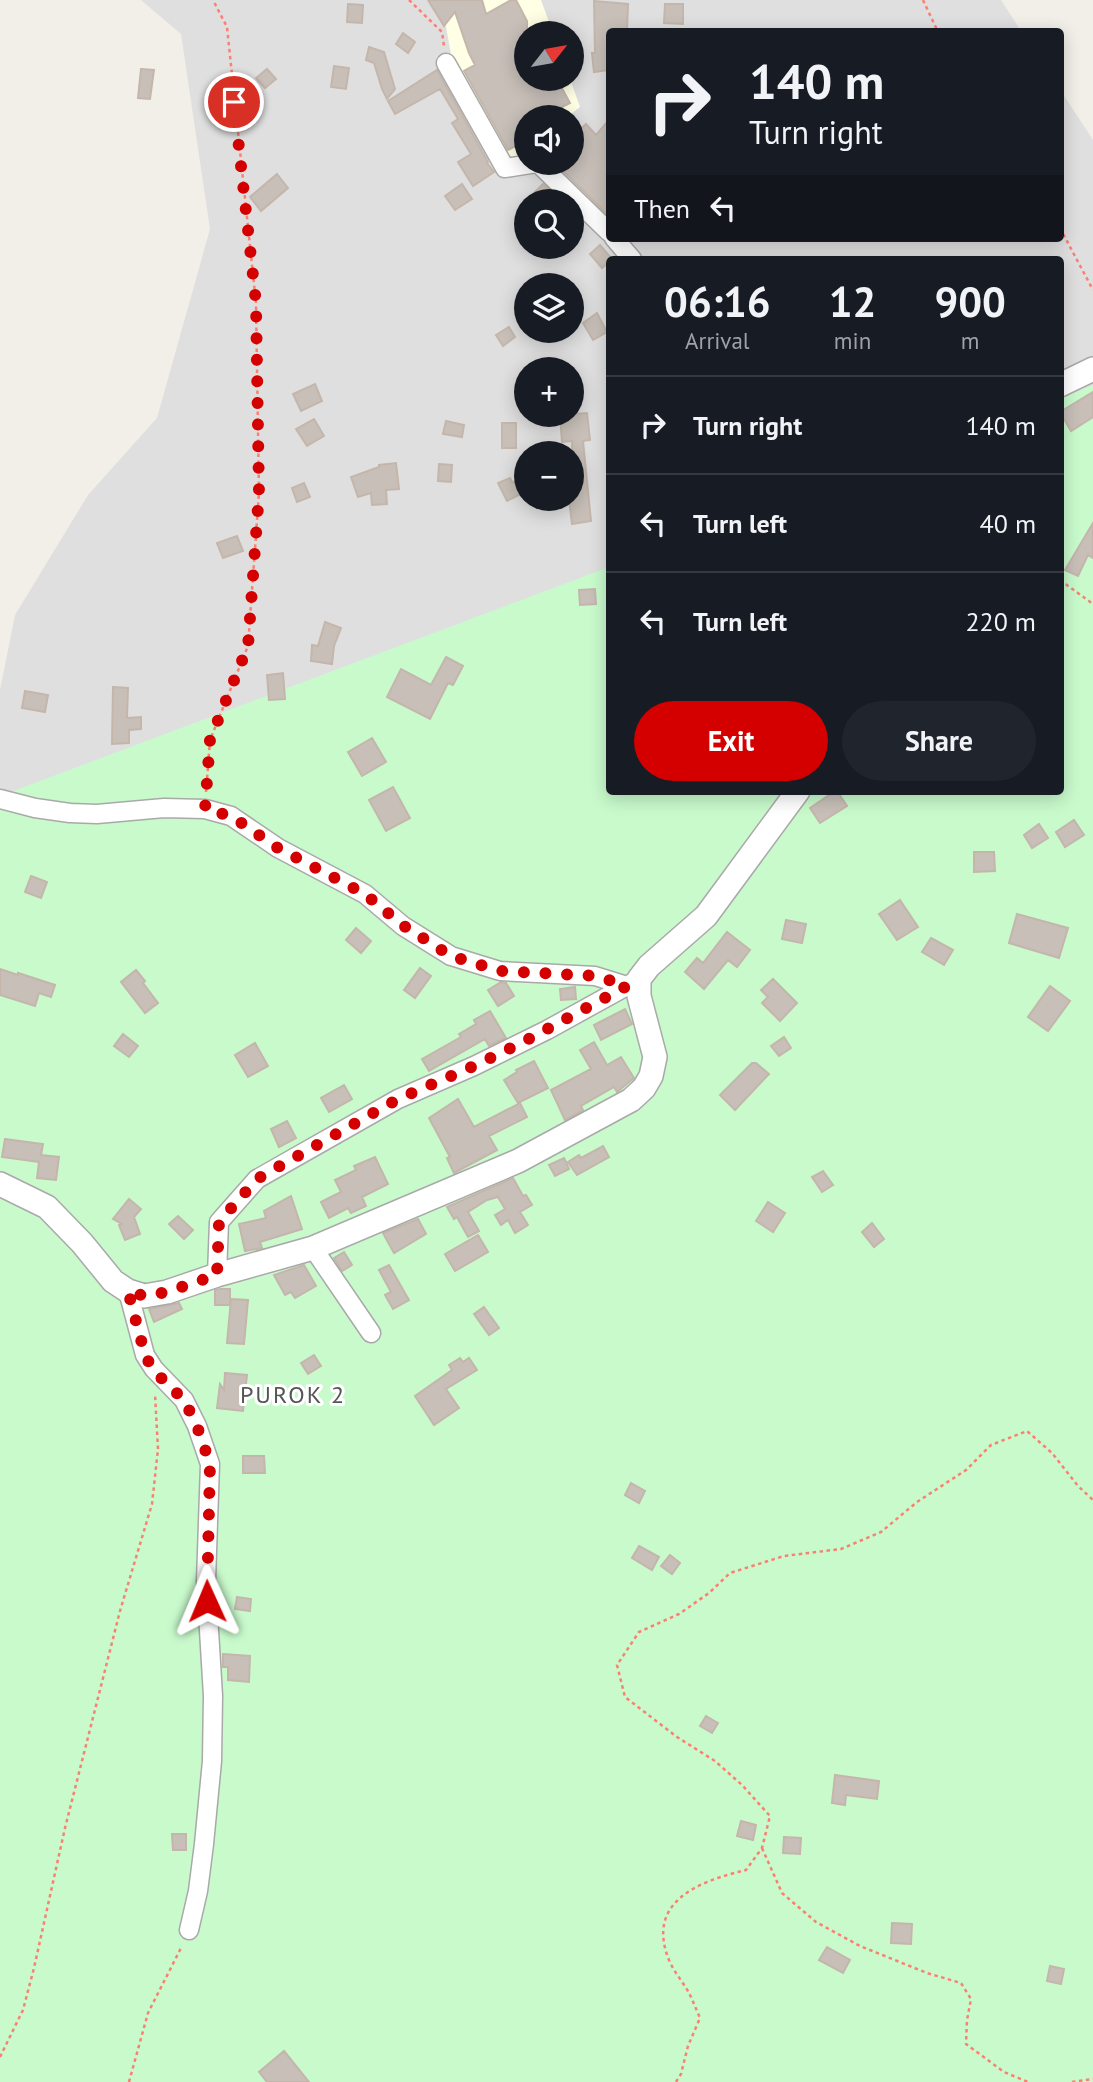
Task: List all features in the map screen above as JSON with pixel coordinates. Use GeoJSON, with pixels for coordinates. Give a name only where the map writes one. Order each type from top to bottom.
{"type":"FeatureCollection","features":[{"type":"Feature","properties":{"kind":"street"},"geometry":{"type":"LineString","coordinates":[[446,63],[505,168],[514,167]]}},
{"type":"Feature","properties":{"kind":"street"},"geometry":{"type":"LineString","coordinates":[[550,175],[606,229]]}},
{"type":"Feature","properties":{"kind":"street"},"geometry":{"type":"LineString","coordinates":[[617,242],[629,256]]}},
{"type":"Feature","properties":{"kind":"street"},"geometry":{"type":"LineString","coordinates":[[1064,383],[1093,369]]}},
{"type":"Feature","properties":{"kind":"street"},"geometry":{"type":"LineString","coordinates":[[217,1275],[219,1222],[257,1179],[398,1099],[547,1030],[633,982],[706,916],[796,795]]}},
{"type":"Feature","properties":{"kind":"street"},"geometry":{"type":"LineString","coordinates":[[0,799],[70,813],[97,814],[164,808],[205,809],[231,816],[278,848],[365,894],[404,926],[451,956],[500,971],[596,976],[633,982]]}},
{"type":"Feature","properties":{"kind":"street"},"geometry":{"type":"LineString","coordinates":[[0,1184],[47,1207],[82,1243],[113,1281],[128,1291],[144,1296],[167,1292],[313,1248],[518,1161],[631,1100],[652,1076],[655,1057],[633,982]]}},
{"type":"Feature","properties":{"kind":"street"},"geometry":{"type":"LineString","coordinates":[[313,1248],[371,1333]]}},
{"type":"Feature","properties":{"kind":"street"},"geometry":{"type":"LineString","coordinates":[[128,1291],[145,1355],[153,1370],[184,1400],[197,1426],[210,1464],[206,1581],[212,1696],[212,1761],[198,1891],[190,1930]]}},
{"type":"Feature","properties":{"kind":"path"},"geometry":{"type":"LineString","coordinates":[[205,809],[210,740],[248,646],[259,480],[256,303],[227,27],[213,0]]}},
{"type":"Feature","properties":{"kind":"path"},"geometry":{"type":"LineString","coordinates":[[409,0],[442,32],[446,63]]}},
{"type":"Feature","properties":{"kind":"path"},"geometry":{"type":"LineString","coordinates":[[923,0],[936,28]]}},
{"type":"Feature","properties":{"kind":"path"},"geometry":{"type":"LineString","coordinates":[[1064,236],[1093,290]]}},
{"type":"Feature","properties":{"kind":"path"},"geometry":{"type":"LineString","coordinates":[[1064,583],[1093,604]]}},
{"type":"Feature","properties":{"kind":"path"},"geometry":{"type":"LineString","coordinates":[[0,2057],[23,2010],[29,1989],[65,1828],[117,1623],[152,1504],[158,1449],[153,1370]]}},
{"type":"Feature","properties":{"kind":"path"},"geometry":{"type":"LineString","coordinates":[[676,2082],[700,2018],[670,1961],[662,1936],[670,1906],[692,1889],[724,1875],[746,1870],[762,1848],[770,1816],[742,1785],[715,1761],[677,1737],[625,1697],[617,1665],[639,1632],[679,1614],[709,1593],[730,1573],[784,1556],[842,1549],[881,1532],[917,1502],[965,1470],[991,1445],[1027,1431],[1052,1453],[1078,1486],[1093,1500]]}},
{"type":"Feature","properties":{"kind":"path"},"geometry":{"type":"LineString","coordinates":[[762,1848],[782,1893],[816,1922],[860,1946],[927,1973],[961,1983],[971,1999],[966,2044],[1004,2072],[1028,2082]]}},
{"type":"Feature","properties":{"kind":"path"},"geometry":{"type":"LineString","coordinates":[[129,2082],[148,2013],[190,1930]]}},
{"type":"Feature","properties":{"kind":"path"},"geometry":{"type":"LineString","coordinates":[[1072,2082],[1093,2079]]}},
{"type":"Feature","properties":{"kind":"shaded area"},"geometry":{"type":"Polygon","coordinates":[[[141,0],[1001,0],[1019,28],[606,28],[606,242],[1064,242],[1064,96],[1093,140],[1093,1126],[0,1201],[0,690],[15,615],[88,495],[157,418],[210,229],[181,34],[141,0]]]}},
{"type":"Feature","properties":{"kind":"shaded area"},"geometry":{"type":"Polygon","coordinates":[[[441,0],[541,0],[549,21],[514,21],[514,91],[574,91],[579,105],[514,105],[514,159],[507,165],[454,70],[441,0]]]}},
{"type":"Feature","properties":{"kind":"green space"},"geometry":{"type":"Polygon","coordinates":[[[1093,385],[1093,2082],[0,2082],[0,796],[606,568],[606,795],[1064,795],[1064,397],[1093,385]]]}},
{"type":"Feature","properties":{"kind":"building"},"geometry":{"type":"Polygon","coordinates":[[[428,0],[482,0],[486,14],[511,0],[516,0],[527,21],[514,21],[514,91],[564,91],[570,103],[514,105],[514,147],[508,150],[464,71],[475,65],[455,12],[444,26],[428,0]]]}},
{"type":"Feature","properties":{"kind":"building"},"geometry":{"type":"Polygon","coordinates":[[[594,1],[628,4],[627,28],[606,28],[606,70],[594,72],[592,53],[595,53],[594,1]]]}},
{"type":"Feature","properties":{"kind":"building"},"geometry":{"type":"Polygon","coordinates":[[[348,4],[363,5],[362,23],[347,22],[348,4]]]}},
{"type":"Feature","properties":{"kind":"building"},"geometry":{"type":"Polygon","coordinates":[[[665,4],[683,4],[683,24],[664,23],[665,4]]]}},
{"type":"Feature","properties":{"kind":"building"},"geometry":{"type":"Polygon","coordinates":[[[403,33],[415,42],[408,53],[396,44],[403,33]]]}},
{"type":"Feature","properties":{"kind":"building"},"geometry":{"type":"Polygon","coordinates":[[[369,47],[384,52],[395,89],[387,99],[374,63],[366,60],[369,47]]]}},
{"type":"Feature","properties":{"kind":"building"},"geometry":{"type":"Polygon","coordinates":[[[334,66],[349,68],[346,89],[331,87],[334,66]]]}},
{"type":"Feature","properties":{"kind":"building"},"geometry":{"type":"Polygon","coordinates":[[[141,69],[154,70],[150,99],[138,98],[141,69]]]}},
{"type":"Feature","properties":{"kind":"building"},"geometry":{"type":"Polygon","coordinates":[[[267,69],[276,79],[265,88],[256,78],[267,69]]]}},
{"type":"Feature","properties":{"kind":"building"},"geometry":{"type":"Polygon","coordinates":[[[437,70],[494,172],[473,186],[458,162],[471,154],[452,123],[458,119],[440,89],[395,114],[388,101],[437,70]]]}},
{"type":"Feature","properties":{"kind":"building"},"geometry":{"type":"Polygon","coordinates":[[[606,123],[606,213],[567,175],[584,175],[586,124],[596,135],[606,123]]]}},
{"type":"Feature","properties":{"kind":"building"},"geometry":{"type":"Polygon","coordinates":[[[277,174],[288,188],[261,211],[250,197],[277,174]]]}},
{"type":"Feature","properties":{"kind":"building"},"geometry":{"type":"Polygon","coordinates":[[[462,184],[472,199],[455,210],[445,196],[462,184]]]}},
{"type":"Feature","properties":{"kind":"building"},"geometry":{"type":"Polygon","coordinates":[[[600,245],[609,256],[606,256],[606,265],[602,268],[590,254],[600,245]]]}},
{"type":"Feature","properties":{"kind":"building"},"geometry":{"type":"Polygon","coordinates":[[[597,313],[606,333],[593,340],[584,322],[597,313]]]}},
{"type":"Feature","properties":{"kind":"building"},"geometry":{"type":"Polygon","coordinates":[[[509,327],[514,338],[503,346],[496,335],[509,327]]]}},
{"type":"Feature","properties":{"kind":"building"},"geometry":{"type":"Polygon","coordinates":[[[315,384],[322,401],[301,411],[293,394],[315,384]]]}},
{"type":"Feature","properties":{"kind":"building"},"geometry":{"type":"Polygon","coordinates":[[[1093,392],[1093,417],[1071,431],[1064,419],[1064,410],[1093,392]]]}},
{"type":"Feature","properties":{"kind":"building"},"geometry":{"type":"Polygon","coordinates":[[[584,413],[587,413],[590,440],[562,441],[561,427],[584,427],[584,413]]]}},
{"type":"Feature","properties":{"kind":"building"},"geometry":{"type":"Polygon","coordinates":[[[314,419],[324,436],[307,446],[296,429],[314,419]]]}},
{"type":"Feature","properties":{"kind":"building"},"geometry":{"type":"Polygon","coordinates":[[[446,421],[464,425],[462,437],[443,434],[446,421]]]}},
{"type":"Feature","properties":{"kind":"building"},"geometry":{"type":"Polygon","coordinates":[[[502,423],[514,423],[514,448],[502,448],[502,423]]]}},
{"type":"Feature","properties":{"kind":"building"},"geometry":{"type":"Polygon","coordinates":[[[584,451],[591,521],[572,524],[570,511],[584,511],[584,451]]]}},
{"type":"Feature","properties":{"kind":"building"},"geometry":{"type":"Polygon","coordinates":[[[396,463],[399,489],[386,490],[387,504],[372,505],[371,493],[358,497],[351,477],[379,465],[396,463]]]}},
{"type":"Feature","properties":{"kind":"building"},"geometry":{"type":"Polygon","coordinates":[[[439,464],[452,465],[451,482],[438,481],[439,464]]]}},
{"type":"Feature","properties":{"kind":"building"},"geometry":{"type":"Polygon","coordinates":[[[510,478],[514,482],[514,498],[507,501],[498,483],[510,478]]]}},
{"type":"Feature","properties":{"kind":"building"},"geometry":{"type":"Polygon","coordinates":[[[304,483],[310,497],[297,502],[292,488],[304,483]]]}},
{"type":"Feature","properties":{"kind":"building"},"geometry":{"type":"Polygon","coordinates":[[[1093,523],[1093,558],[1088,555],[1078,576],[1065,570],[1093,523]]]}},
{"type":"Feature","properties":{"kind":"building"},"geometry":{"type":"Polygon","coordinates":[[[237,536],[243,551],[223,558],[217,543],[237,536]]]}},
{"type":"Feature","properties":{"kind":"building"},"geometry":{"type":"Polygon","coordinates":[[[595,589],[596,604],[580,605],[579,590],[595,589]]]}},
{"type":"Feature","properties":{"kind":"building"},"geometry":{"type":"Polygon","coordinates":[[[325,622],[341,628],[334,646],[332,664],[311,661],[312,645],[318,646],[325,622]]]}},
{"type":"Feature","properties":{"kind":"building"},"geometry":{"type":"Polygon","coordinates":[[[446,657],[463,666],[453,685],[448,683],[430,719],[387,697],[401,669],[431,685],[446,657]]]}},
{"type":"Feature","properties":{"kind":"building"},"geometry":{"type":"Polygon","coordinates":[[[283,673],[285,699],[269,700],[267,675],[283,673]]]}},
{"type":"Feature","properties":{"kind":"building"},"geometry":{"type":"Polygon","coordinates":[[[113,687],[128,688],[127,718],[141,717],[141,729],[129,730],[129,743],[112,744],[113,687]]]}},
{"type":"Feature","properties":{"kind":"building"},"geometry":{"type":"Polygon","coordinates":[[[25,691],[48,695],[45,712],[22,708],[25,691]]]}},
{"type":"Feature","properties":{"kind":"building"},"geometry":{"type":"Polygon","coordinates":[[[372,738],[386,762],[362,776],[348,752],[372,738]]]}},
{"type":"Feature","properties":{"kind":"building"},"geometry":{"type":"Polygon","coordinates":[[[393,787],[410,818],[386,831],[369,800],[393,787]]]}},
{"type":"Feature","properties":{"kind":"building"},"geometry":{"type":"Polygon","coordinates":[[[829,795],[840,795],[847,806],[820,823],[810,808],[829,795]]]}},
{"type":"Feature","properties":{"kind":"building"},"geometry":{"type":"Polygon","coordinates":[[[1074,820],[1084,835],[1065,847],[1056,832],[1074,820]]]}},
{"type":"Feature","properties":{"kind":"building"},"geometry":{"type":"Polygon","coordinates":[[[1039,824],[1048,838],[1032,848],[1024,835],[1039,824]]]}},
{"type":"Feature","properties":{"kind":"building"},"geometry":{"type":"Polygon","coordinates":[[[974,852],[994,852],[995,871],[974,872],[974,852]]]}},
{"type":"Feature","properties":{"kind":"building"},"geometry":{"type":"Polygon","coordinates":[[[31,876],[47,882],[41,898],[25,892],[31,876]]]}},
{"type":"Feature","properties":{"kind":"building"},"geometry":{"type":"Polygon","coordinates":[[[900,900],[918,927],[897,940],[879,914],[900,900]]]}},
{"type":"Feature","properties":{"kind":"building"},"geometry":{"type":"Polygon","coordinates":[[[1017,914],[1068,928],[1059,958],[1009,943],[1017,914]]]}},
{"type":"Feature","properties":{"kind":"building"},"geometry":{"type":"Polygon","coordinates":[[[786,920],[806,924],[802,943],[782,939],[786,920]]]}},
{"type":"Feature","properties":{"kind":"building"},"geometry":{"type":"Polygon","coordinates":[[[356,928],[371,941],[361,953],[346,940],[356,928]]]}},
{"type":"Feature","properties":{"kind":"building"},"geometry":{"type":"Polygon","coordinates":[[[727,932],[750,950],[737,967],[728,960],[704,989],[685,972],[697,958],[703,963],[727,932]]]}},
{"type":"Feature","properties":{"kind":"building"},"geometry":{"type":"Polygon","coordinates":[[[931,938],[953,950],[944,965],[922,952],[931,938]]]}},
{"type":"Feature","properties":{"kind":"building"},"geometry":{"type":"Polygon","coordinates":[[[420,968],[431,976],[415,998],[404,990],[420,968]]]}},
{"type":"Feature","properties":{"kind":"building"},"geometry":{"type":"Polygon","coordinates":[[[0,969],[55,985],[51,997],[39,993],[35,1006],[0,995],[0,969]]]}},
{"type":"Feature","properties":{"kind":"building"},"geometry":{"type":"Polygon","coordinates":[[[136,970],[158,1003],[145,1013],[121,982],[136,970]]]}},
{"type":"Feature","properties":{"kind":"building"},"geometry":{"type":"Polygon","coordinates":[[[773,979],[797,1003],[780,1021],[762,1003],[768,997],[761,990],[773,979]]]}},
{"type":"Feature","properties":{"kind":"building"},"geometry":{"type":"Polygon","coordinates":[[[501,982],[506,983],[514,996],[498,1006],[488,990],[501,982]]]}},
{"type":"Feature","properties":{"kind":"building"},"geometry":{"type":"Polygon","coordinates":[[[1050,986],[1070,1001],[1048,1031],[1028,1017],[1050,986]]]}},
{"type":"Feature","properties":{"kind":"building"},"geometry":{"type":"Polygon","coordinates":[[[575,987],[576,999],[561,1000],[560,989],[575,987]]]}},
{"type":"Feature","properties":{"kind":"building"},"geometry":{"type":"Polygon","coordinates":[[[625,1009],[632,1024],[601,1040],[594,1025],[625,1009]]]}},
{"type":"Feature","properties":{"kind":"building"},"geometry":{"type":"Polygon","coordinates":[[[490,1011],[506,1038],[489,1046],[485,1039],[429,1071],[422,1059],[461,1037],[459,1034],[476,1024],[474,1020],[490,1011]]]}},
{"type":"Feature","properties":{"kind":"building"},"geometry":{"type":"Polygon","coordinates":[[[123,1034],[138,1046],[129,1057],[114,1046],[123,1034]]]}},
{"type":"Feature","properties":{"kind":"building"},"geometry":{"type":"Polygon","coordinates":[[[784,1037],[791,1048],[779,1056],[771,1046],[784,1037]]]}},
{"type":"Feature","properties":{"kind":"building"},"geometry":{"type":"Polygon","coordinates":[[[594,1042],[607,1065],[621,1057],[634,1078],[617,1092],[614,1087],[581,1106],[583,1110],[565,1120],[551,1090],[591,1069],[580,1050],[594,1042]]]}},
{"type":"Feature","properties":{"kind":"building"},"geometry":{"type":"Polygon","coordinates":[[[255,1043],[268,1066],[248,1077],[235,1055],[255,1043]]]}},
{"type":"Feature","properties":{"kind":"building"},"geometry":{"type":"Polygon","coordinates":[[[534,1061],[548,1088],[518,1103],[504,1080],[534,1061]]]}},
{"type":"Feature","properties":{"kind":"building"},"geometry":{"type":"Polygon","coordinates":[[[752,1063],[756,1063],[769,1074],[735,1110],[720,1095],[752,1063]]]}},
{"type":"Feature","properties":{"kind":"building"},"geometry":{"type":"Polygon","coordinates":[[[344,1085],[352,1099],[329,1112],[321,1098],[344,1085]]]}},
{"type":"Feature","properties":{"kind":"building"},"geometry":{"type":"Polygon","coordinates":[[[458,1099],[474,1127],[520,1103],[527,1117],[489,1136],[497,1150],[454,1173],[447,1158],[450,1157],[429,1118],[458,1099]]]}},
{"type":"Feature","properties":{"kind":"building"},"geometry":{"type":"Polygon","coordinates":[[[287,1121],[296,1138],[279,1147],[271,1129],[287,1121]]]}},
{"type":"Feature","properties":{"kind":"building"},"geometry":{"type":"Polygon","coordinates":[[[5,1139],[43,1144],[41,1155],[59,1157],[56,1180],[37,1178],[39,1162],[2,1157],[5,1139]]]}},
{"type":"Feature","properties":{"kind":"building"},"geometry":{"type":"Polygon","coordinates":[[[603,1146],[609,1157],[577,1175],[568,1162],[603,1146]]]}},
{"type":"Feature","properties":{"kind":"building"},"geometry":{"type":"Polygon","coordinates":[[[375,1157],[388,1184],[362,1197],[366,1206],[351,1213],[348,1208],[329,1218],[321,1202],[341,1192],[335,1180],[356,1170],[354,1166],[375,1157]]]}},
{"type":"Feature","properties":{"kind":"building"},"geometry":{"type":"Polygon","coordinates":[[[564,1158],[569,1169],[555,1176],[549,1165],[564,1158]]]}},
{"type":"Feature","properties":{"kind":"building"},"geometry":{"type":"Polygon","coordinates":[[[823,1171],[833,1185],[822,1192],[812,1177],[823,1171]]]}},
{"type":"Feature","properties":{"kind":"building"},"geometry":{"type":"Polygon","coordinates":[[[513,1178],[523,1196],[526,1195],[532,1205],[520,1212],[528,1225],[515,1233],[508,1220],[501,1225],[495,1215],[505,1209],[498,1197],[487,1200],[468,1212],[479,1231],[468,1237],[457,1217],[454,1219],[447,1207],[513,1178]]]}},
{"type":"Feature","properties":{"kind":"building"},"geometry":{"type":"Polygon","coordinates":[[[291,1196],[302,1229],[260,1242],[262,1248],[245,1251],[239,1224],[266,1218],[264,1211],[291,1196]]]}},
{"type":"Feature","properties":{"kind":"building"},"geometry":{"type":"Polygon","coordinates":[[[129,1199],[141,1209],[134,1217],[140,1234],[125,1240],[119,1225],[122,1224],[113,1219],[129,1199]]]}},
{"type":"Feature","properties":{"kind":"building"},"geometry":{"type":"Polygon","coordinates":[[[768,1202],[785,1213],[773,1232],[756,1221],[768,1202]]]}},
{"type":"Feature","properties":{"kind":"building"},"geometry":{"type":"Polygon","coordinates":[[[178,1216],[193,1230],[184,1239],[169,1224],[178,1216]]]}},
{"type":"Feature","properties":{"kind":"building"},"geometry":{"type":"Polygon","coordinates":[[[418,1219],[426,1234],[394,1253],[383,1233],[418,1219]]]}},
{"type":"Feature","properties":{"kind":"building"},"geometry":{"type":"Polygon","coordinates":[[[872,1223],[884,1239],[874,1247],[862,1232],[872,1223]]]}},
{"type":"Feature","properties":{"kind":"building"},"geometry":{"type":"Polygon","coordinates":[[[478,1235],[488,1252],[455,1271],[445,1254],[478,1235]]]}},
{"type":"Feature","properties":{"kind":"building"},"geometry":{"type":"Polygon","coordinates":[[[344,1252],[352,1265],[342,1271],[334,1258],[344,1252]]]}},
{"type":"Feature","properties":{"kind":"building"},"geometry":{"type":"Polygon","coordinates":[[[304,1265],[316,1286],[295,1298],[291,1292],[285,1295],[274,1275],[304,1265]]]}},
{"type":"Feature","properties":{"kind":"building"},"geometry":{"type":"Polygon","coordinates":[[[389,1265],[409,1300],[393,1309],[385,1295],[391,1292],[379,1270],[389,1265]]]}},
{"type":"Feature","properties":{"kind":"building"},"geometry":{"type":"Polygon","coordinates":[[[230,1289],[230,1305],[215,1305],[215,1290],[230,1289]]]}},
{"type":"Feature","properties":{"kind":"building"},"geometry":{"type":"Polygon","coordinates":[[[231,1299],[248,1300],[244,1344],[227,1343],[231,1299]]]}},
{"type":"Feature","properties":{"kind":"building"},"geometry":{"type":"Polygon","coordinates":[[[179,1303],[182,1309],[154,1322],[149,1309],[179,1303]]]}},
{"type":"Feature","properties":{"kind":"building"},"geometry":{"type":"Polygon","coordinates":[[[484,1307],[499,1328],[489,1335],[474,1314],[484,1307]]]}},
{"type":"Feature","properties":{"kind":"building"},"geometry":{"type":"Polygon","coordinates":[[[314,1355],[321,1366],[308,1374],[301,1363],[314,1355]]]}},
{"type":"Feature","properties":{"kind":"building"},"geometry":{"type":"Polygon","coordinates":[[[460,1358],[463,1362],[469,1358],[477,1370],[446,1389],[459,1408],[434,1425],[415,1396],[452,1370],[449,1365],[460,1358]]]}},
{"type":"Feature","properties":{"kind":"building"},"geometry":{"type":"Polygon","coordinates":[[[225,1373],[247,1375],[243,1411],[217,1408],[220,1384],[224,1390],[225,1373]]]}},
{"type":"Feature","properties":{"kind":"building"},"geometry":{"type":"Polygon","coordinates":[[[243,1456],[264,1456],[265,1473],[243,1473],[243,1456]]]}},
{"type":"Feature","properties":{"kind":"building"},"geometry":{"type":"Polygon","coordinates":[[[631,1483],[645,1491],[639,1503],[625,1495],[631,1483]]]}},
{"type":"Feature","properties":{"kind":"building"},"geometry":{"type":"Polygon","coordinates":[[[639,1546],[659,1557],[652,1570],[632,1558],[639,1546]]]}},
{"type":"Feature","properties":{"kind":"building"},"geometry":{"type":"Polygon","coordinates":[[[670,1555],[680,1563],[672,1574],[661,1566],[670,1555]]]}},
{"type":"Feature","properties":{"kind":"building"},"geometry":{"type":"Polygon","coordinates":[[[237,1597],[251,1599],[250,1611],[235,1609],[237,1597]]]}},
{"type":"Feature","properties":{"kind":"building"},"geometry":{"type":"Polygon","coordinates":[[[223,1654],[250,1656],[249,1682],[228,1680],[228,1667],[223,1667],[223,1654]]]}},
{"type":"Feature","properties":{"kind":"building"},"geometry":{"type":"Polygon","coordinates":[[[706,1716],[718,1723],[712,1733],[700,1726],[706,1716]]]}},
{"type":"Feature","properties":{"kind":"building"},"geometry":{"type":"Polygon","coordinates":[[[835,1775],[879,1781],[877,1799],[846,1795],[845,1805],[832,1803],[835,1775]]]}},
{"type":"Feature","properties":{"kind":"building"},"geometry":{"type":"Polygon","coordinates":[[[741,1821],[756,1825],[753,1840],[737,1836],[741,1821]]]}},
{"type":"Feature","properties":{"kind":"building"},"geometry":{"type":"Polygon","coordinates":[[[172,1834],[186,1834],[186,1850],[173,1850],[172,1834]]]}},
{"type":"Feature","properties":{"kind":"building"},"geometry":{"type":"Polygon","coordinates":[[[784,1837],[801,1838],[800,1854],[783,1853],[784,1837]]]}},
{"type":"Feature","properties":{"kind":"building"},"geometry":{"type":"Polygon","coordinates":[[[892,1923],[912,1924],[911,1944],[891,1943],[892,1923]]]}},
{"type":"Feature","properties":{"kind":"building"},"geometry":{"type":"Polygon","coordinates":[[[827,1947],[850,1960],[843,1973],[819,1960],[827,1947]]]}},
{"type":"Feature","properties":{"kind":"building"},"geometry":{"type":"Polygon","coordinates":[[[1050,1966],[1064,1969],[1061,1984],[1047,1981],[1050,1966]]]}},
{"type":"Feature","properties":{"kind":"building"},"geometry":{"type":"Polygon","coordinates":[[[284,2051],[309,2082],[267,2082],[259,2072],[284,2051]]]}},
{"type":"Feature","properties":{"kind":"district","name":"PUROK 2"},"geometry":{"type":"Point","coordinates":[293,1394]}},
{"type":"Feature","properties":{"kind":"route"},"geometry":{"type":"LineString","coordinates":[[207,1601],[210,1464],[197,1426],[184,1400],[153,1370],[145,1355],[128,1291],[144,1296],[167,1292],[217,1275],[219,1222],[257,1179],[398,1099],[523,1042],[627,986],[596,976],[500,971],[451,956],[404,926],[365,894],[278,848],[231,816],[205,809],[210,740],[248,646],[259,493],[256,303],[234,102]]}}]}
